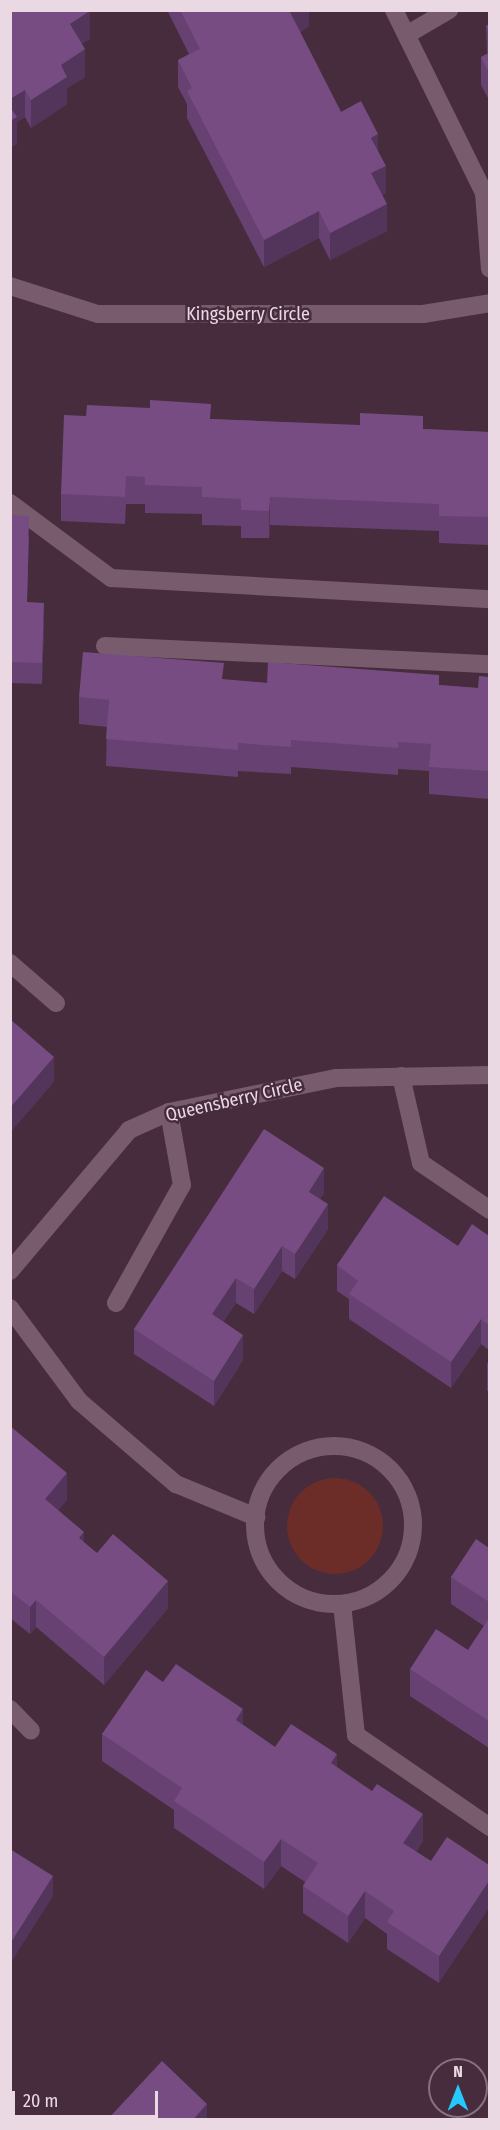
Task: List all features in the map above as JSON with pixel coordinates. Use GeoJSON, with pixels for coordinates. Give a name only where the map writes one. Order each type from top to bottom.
{"type":"FeatureCollection","features":[{"type":"Feature","properties":{"kind":"street"},"geometry":{"type":"LineString","coordinates":[[394,10],[408,34],[484,193],[489,268]]}},
{"type":"Feature","properties":{"kind":"street"},"geometry":{"type":"LineString","coordinates":[[408,34],[449,10]]}},
{"type":"Feature","properties":{"kind":"street","name":"Kingsberry Circle"},"geometry":{"type":"LineString","coordinates":[[10,286],[98,314],[423,314],[489,303]]}},
{"type":"Feature","properties":{"kind":"street"},"geometry":{"type":"LineString","coordinates":[[10,502],[111,578],[489,599]]}},
{"type":"Feature","properties":{"kind":"street"},"geometry":{"type":"LineString","coordinates":[[105,646],[489,664]]}},
{"type":"Feature","properties":{"kind":"street"},"geometry":{"type":"LineString","coordinates":[[10,963],[56,1003]]}},
{"type":"Feature","properties":{"kind":"street","name":"Queensberry Circle"},"geometry":{"type":"LineString","coordinates":[[10,1271],[129,1131],[169,1112],[336,1078],[489,1075]]}},
{"type":"Feature","properties":{"kind":"street"},"geometry":{"type":"LineString","coordinates":[[401,1076],[421,1163],[489,1210]]}},
{"type":"Feature","properties":{"kind":"street"},"geometry":{"type":"LineString","coordinates":[[116,1303],[182,1185],[169,1112]]}},
{"type":"Feature","properties":{"kind":"street"},"geometry":{"type":"LineString","coordinates":[[10,1308],[79,1401],[176,1484],[256,1517]]}},
{"type":"Feature","properties":{"kind":"street"},"geometry":{"type":"LineString","coordinates":[[346,1447],[370,1455],[390,1469],[405,1490],[413,1515],[412,1540],[404,1564],[388,1583],[366,1598],[342,1604],[319,1603],[296,1595],[278,1581],[264,1562],[256,1541],[256,1517],[262,1493],[276,1472],[296,1456],[320,1448],[346,1447]]}},
{"type":"Feature","properties":{"kind":"street"},"geometry":{"type":"LineString","coordinates":[[342,1604],[356,1735],[489,1827]]}},
{"type":"Feature","properties":{"kind":"street"},"geometry":{"type":"LineString","coordinates":[[10,1709],[31,1731]]}},
{"type":"Feature","properties":{"kind":"shaded area"},"geometry":{"type":"Polygon","coordinates":[[[335,1478],[353,1482],[369,1492],[379,1508],[383,1526],[379,1544],[369,1560],[353,1570],[335,1574],[317,1570],[301,1560],[291,1544],[287,1526],[291,1508],[301,1492],[317,1482],[335,1478]]]}},
{"type":"Feature","properties":{"kind":"building"},"geometry":{"type":"Polygon","coordinates":[[[10,10],[90,11],[70,24],[85,49],[61,65],[67,77],[31,100],[25,90],[10,99],[10,10]]]}},
{"type":"Feature","properties":{"kind":"building"},"geometry":{"type":"Polygon","coordinates":[[[180,10],[289,10],[341,112],[361,101],[378,134],[371,138],[386,166],[371,173],[387,204],[330,233],[319,211],[264,240],[187,91],[192,88],[178,60],[200,49],[180,10]]]}},
{"type":"Feature","properties":{"kind":"building"},"geometry":{"type":"Polygon","coordinates":[[[489,53],[489,73],[481,57],[489,53]]]}},
{"type":"Feature","properties":{"kind":"building"},"geometry":{"type":"Polygon","coordinates":[[[10,107],[17,117],[10,121],[10,107]]]}},
{"type":"Feature","properties":{"kind":"building"},"geometry":{"type":"Polygon","coordinates":[[[150,400],[211,404],[210,419],[360,425],[360,413],[423,416],[423,429],[489,432],[489,517],[439,516],[439,504],[270,497],[269,511],[241,510],[241,499],[202,497],[202,487],[145,485],[145,477],[126,476],[125,497],[61,494],[64,415],[86,416],[87,405],[150,408],[150,400]]]}},
{"type":"Feature","properties":{"kind":"building"},"geometry":{"type":"Polygon","coordinates":[[[10,515],[29,516],[27,602],[44,603],[42,663],[10,662],[10,515]]]}},
{"type":"Feature","properties":{"kind":"building"},"geometry":{"type":"Polygon","coordinates":[[[83,652],[224,663],[222,679],[267,683],[268,662],[439,675],[439,685],[478,688],[479,676],[489,677],[489,771],[429,767],[431,744],[398,742],[398,748],[291,740],[291,747],[238,743],[238,750],[106,739],[109,700],[79,697],[83,652]]]}},
{"type":"Feature","properties":{"kind":"building"},"geometry":{"type":"Polygon","coordinates":[[[10,1019],[54,1057],[10,1108],[10,1019]]]}},
{"type":"Feature","properties":{"kind":"building"},"geometry":{"type":"Polygon","coordinates":[[[264,1129],[324,1168],[309,1192],[328,1204],[295,1254],[282,1246],[254,1289],[236,1278],[212,1314],[243,1335],[214,1381],[134,1329],[264,1129]]]}},
{"type":"Feature","properties":{"kind":"building"},"geometry":{"type":"Polygon","coordinates":[[[384,1196],[458,1246],[472,1224],[489,1236],[489,1325],[481,1319],[451,1362],[349,1294],[358,1281],[337,1265],[384,1196]]]}},
{"type":"Feature","properties":{"kind":"building"},"geometry":{"type":"Polygon","coordinates":[[[10,1426],[67,1473],[45,1499],[84,1532],[79,1538],[97,1553],[113,1534],[168,1581],[104,1657],[36,1600],[30,1607],[10,1591],[10,1426]]]}},
{"type":"Feature","properties":{"kind":"building"},"geometry":{"type":"Polygon","coordinates":[[[476,1539],[489,1548],[489,1602],[451,1577],[476,1539]]]}},
{"type":"Feature","properties":{"kind":"building"},"geometry":{"type":"Polygon","coordinates":[[[489,1618],[489,1721],[410,1669],[436,1629],[468,1650],[489,1618]]]}},
{"type":"Feature","properties":{"kind":"building"},"geometry":{"type":"Polygon","coordinates":[[[176,1664],[243,1709],[236,1720],[275,1747],[291,1724],[337,1754],[331,1763],[372,1791],[377,1784],[423,1814],[403,1843],[431,1861],[447,1837],[489,1865],[489,1881],[439,1956],[387,1922],[394,1911],[365,1891],[348,1916],[303,1886],[318,1863],[281,1839],[264,1862],[174,1801],[182,1788],[102,1734],[146,1670],[163,1682],[176,1664]]]}},
{"type":"Feature","properties":{"kind":"building"},"geometry":{"type":"Polygon","coordinates":[[[10,1849],[53,1876],[10,1944],[10,1849]]]}},
{"type":"Feature","properties":{"kind":"building"},"geometry":{"type":"Polygon","coordinates":[[[162,2061],[207,2104],[193,2120],[107,2120],[162,2061]]]}}]}
